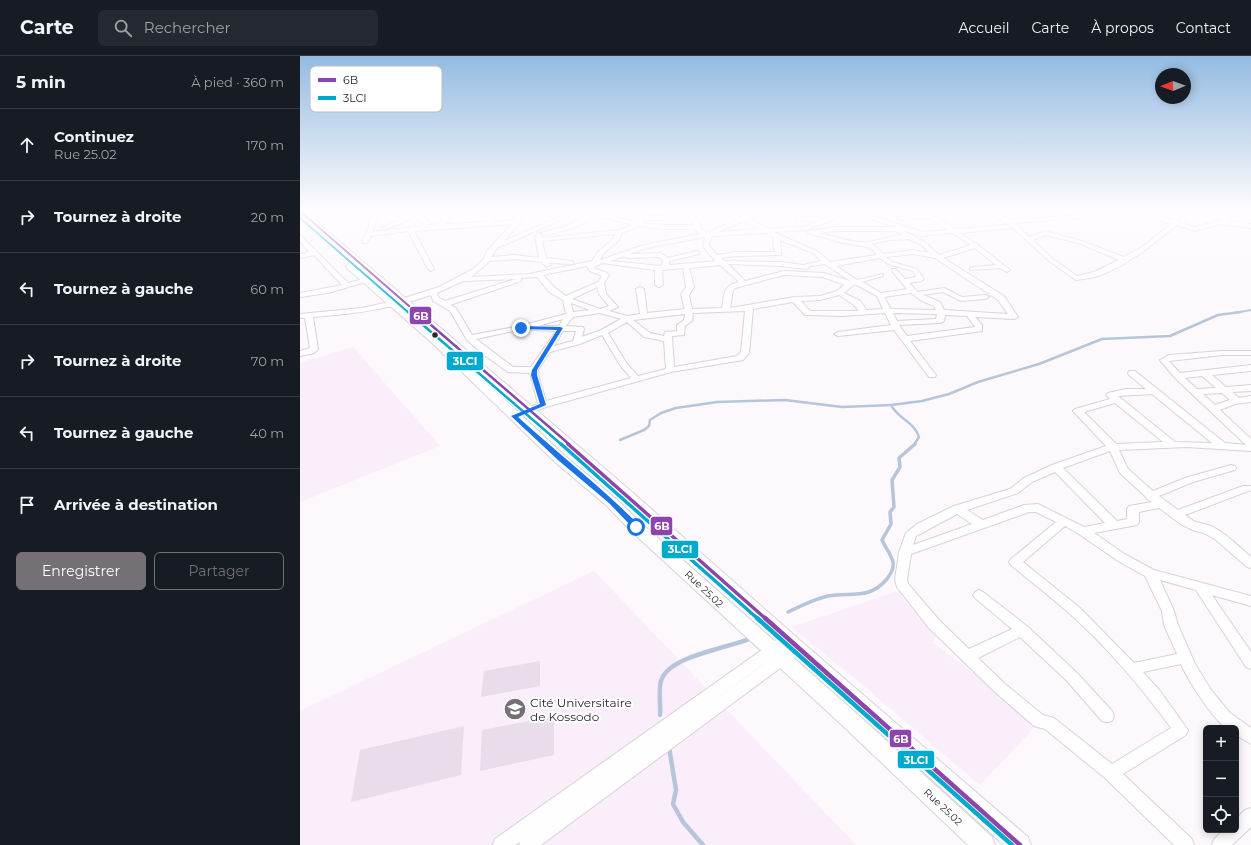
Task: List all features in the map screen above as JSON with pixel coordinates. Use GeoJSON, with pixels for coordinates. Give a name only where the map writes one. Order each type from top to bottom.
{"type":"FeatureCollection","features":[{"type":"Feature","properties":{"kind":"main road","name":"Rue 25.02"},"geometry":{"type":"LineString","coordinates":[[333,248],[398,302],[434,340],[560,459],[611,502],[636,527],[777,656],[849,719],[984,845]]}},
{"type":"Feature","properties":{"kind":"main road"},"geometry":{"type":"LineString","coordinates":[[338,248],[371,280]]}},
{"type":"Feature","properties":{"kind":"main road"},"geometry":{"type":"LineString","coordinates":[[398,302],[469,358],[531,410],[1020,845]]}},
{"type":"Feature","properties":{"kind":"street"},"geometry":{"type":"LineString","coordinates":[[309,248],[347,286]]}},
{"type":"Feature","properties":{"kind":"street"},"geometry":{"type":"LineString","coordinates":[[420,248],[431,269]]}},
{"type":"Feature","properties":{"kind":"street"},"geometry":{"type":"LineString","coordinates":[[314,349],[312,329],[304,316],[345,313],[398,302],[433,292],[462,280],[487,259],[489,253],[493,249],[497,248]]}},
{"type":"Feature","properties":{"kind":"street"},"geometry":{"type":"LineString","coordinates":[[541,248],[543,260],[552,271]]}},
{"type":"Feature","properties":{"kind":"street"},"geometry":{"type":"LineString","coordinates":[[599,262],[601,252],[607,248]]}},
{"type":"Feature","properties":{"kind":"street"},"geometry":{"type":"LineString","coordinates":[[444,304],[529,276],[599,262],[641,248]]}},
{"type":"Feature","properties":{"kind":"street"},"geometry":{"type":"LineString","coordinates":[[707,248],[722,264],[743,282]]}},
{"type":"Feature","properties":{"kind":"street"},"geometry":{"type":"LineString","coordinates":[[715,257],[736,254],[780,254],[777,248]]}},
{"type":"Feature","properties":{"kind":"street"},"geometry":{"type":"LineString","coordinates":[[818,248],[828,263],[852,283]]}},
{"type":"Feature","properties":{"kind":"street"},"geometry":{"type":"LineString","coordinates":[[874,248],[890,263],[915,270],[921,279],[904,281]]}},
{"type":"Feature","properties":{"kind":"street"},"geometry":{"type":"LineString","coordinates":[[896,248],[898,254]]}},
{"type":"Feature","properties":{"kind":"street"},"geometry":{"type":"LineString","coordinates":[[795,299],[808,313],[842,314],[888,311],[941,312],[1014,317],[1000,298],[938,257],[928,248]]}},
{"type":"Feature","properties":{"kind":"street"},"geometry":{"type":"LineString","coordinates":[[487,259],[515,257],[566,263],[599,262],[662,268],[733,262],[781,264],[807,267],[806,265],[850,263],[860,259],[913,252],[938,257],[970,248]]}},
{"type":"Feature","properties":{"kind":"street"},"geometry":{"type":"LineString","coordinates":[[972,269],[1004,268],[978,248]]}},
{"type":"Feature","properties":{"kind":"street"},"geometry":{"type":"LineString","coordinates":[[1038,248],[1050,259],[1076,278],[1080,278],[1096,274],[1125,260],[1144,248]]}},
{"type":"Feature","properties":{"kind":"street"},"geometry":{"type":"LineString","coordinates":[[1095,248],[1125,260]]}},
{"type":"Feature","properties":{"kind":"street"},"geometry":{"type":"LineString","coordinates":[[300,256],[315,253]]}},
{"type":"Feature","properties":{"kind":"street"},"geometry":{"type":"LineString","coordinates":[[613,258],[638,255],[659,255],[666,260],[686,258],[697,253]]}},
{"type":"Feature","properties":{"kind":"street"},"geometry":{"type":"LineString","coordinates":[[659,285],[662,268],[666,260]]}},
{"type":"Feature","properties":{"kind":"street"},"geometry":{"type":"LineString","coordinates":[[566,299],[600,283],[604,279],[606,275],[592,270],[590,266],[599,262]]}},
{"type":"Feature","properties":{"kind":"street"},"geometry":{"type":"LineString","coordinates":[[670,370],[668,334],[681,333],[681,325],[688,321],[689,311],[685,295],[690,287],[686,267]]}},
{"type":"Feature","properties":{"kind":"street"},"geometry":{"type":"LineString","coordinates":[[807,267],[811,275]]}},
{"type":"Feature","properties":{"kind":"street"},"geometry":{"type":"LineString","coordinates":[[838,334],[895,325],[940,321],[941,312],[937,304],[929,303],[894,270]]}},
{"type":"Feature","properties":{"kind":"street"},"geometry":{"type":"LineString","coordinates":[[726,309],[729,289],[734,285],[781,273],[824,275],[852,283],[880,295],[944,290],[961,299],[985,297]]}},
{"type":"Feature","properties":{"kind":"street"},"geometry":{"type":"LineString","coordinates":[[538,274],[552,290],[566,299],[600,311],[627,318],[689,311],[749,308],[795,299],[820,298],[840,293],[852,283],[881,275]]}},
{"type":"Feature","properties":{"kind":"street"},"geometry":{"type":"LineString","coordinates":[[462,280],[529,276]]}},
{"type":"Feature","properties":{"kind":"street"},"geometry":{"type":"LineString","coordinates":[[300,295],[324,292],[371,280]]}},
{"type":"Feature","properties":{"kind":"street"},"geometry":{"type":"LineString","coordinates":[[470,338],[521,328],[570,315],[600,311],[614,306],[603,294],[600,283]]}},
{"type":"Feature","properties":{"kind":"street"},"geometry":{"type":"LineString","coordinates":[[640,289],[644,316]]}},
{"type":"Feature","properties":{"kind":"street"},"geometry":{"type":"LineString","coordinates":[[433,292],[436,299],[453,310],[470,338],[486,352],[511,370],[534,370]]}},
{"type":"Feature","properties":{"kind":"street"},"geometry":{"type":"LineString","coordinates":[[840,293],[857,303],[865,313]]}},
{"type":"Feature","properties":{"kind":"street"},"geometry":{"type":"LineString","coordinates":[[880,295],[895,325],[932,374]]}},
{"type":"Feature","properties":{"kind":"street"},"geometry":{"type":"LineString","coordinates":[[566,299],[570,315]]}},
{"type":"Feature","properties":{"kind":"street"},"geometry":{"type":"LineString","coordinates":[[514,416],[543,405],[670,370],[719,363],[740,358],[744,356],[749,308]]}},
{"type":"Feature","properties":{"kind":"street"},"geometry":{"type":"LineString","coordinates":[[905,339],[979,329],[978,325],[969,314]]}},
{"type":"Feature","properties":{"kind":"street"},"geometry":{"type":"LineString","coordinates":[[543,405],[534,375],[534,370],[560,328],[570,315]]}},
{"type":"Feature","properties":{"kind":"street"},"geometry":{"type":"LineString","coordinates":[[627,318],[648,335],[669,339]]}},
{"type":"Feature","properties":{"kind":"street"},"geometry":{"type":"LineString","coordinates":[[547,350],[577,342],[604,332],[627,318]]}},
{"type":"Feature","properties":{"kind":"street"},"geometry":{"type":"LineString","coordinates":[[521,328],[580,329],[577,342]]}},
{"type":"Feature","properties":{"kind":"street"},"geometry":{"type":"LineString","coordinates":[[604,332],[624,365],[636,379]]}},
{"type":"Feature","properties":{"kind":"street"},"geometry":{"type":"LineString","coordinates":[[300,348],[314,349]]}},
{"type":"Feature","properties":{"kind":"street"},"geometry":{"type":"LineString","coordinates":[[300,354],[314,349]]}},
{"type":"Feature","properties":{"kind":"street"},"geometry":{"type":"LineString","coordinates":[[469,358],[486,352]]}},
{"type":"Feature","properties":{"kind":"street"},"geometry":{"type":"LineString","coordinates":[[1222,353],[1247,368]]}},
{"type":"Feature","properties":{"kind":"street"},"geometry":{"type":"LineString","coordinates":[[1251,354],[1222,353],[1166,359],[1164,362],[1251,444]]}},
{"type":"Feature","properties":{"kind":"street"},"geometry":{"type":"LineString","coordinates":[[1178,376],[1247,368]]}},
{"type":"Feature","properties":{"kind":"street"},"geometry":{"type":"LineString","coordinates":[[1132,373],[1222,446]]}},
{"type":"Feature","properties":{"kind":"street"},"geometry":{"type":"LineString","coordinates":[[1204,373],[1237,401]]}},
{"type":"Feature","properties":{"kind":"street"},"geometry":{"type":"LineString","coordinates":[[1195,392],[1251,388]]}},
{"type":"Feature","properties":{"kind":"street"},"geometry":{"type":"LineString","coordinates":[[1154,391],[1126,392],[1112,395],[1116,400],[1172,444]]}},
{"type":"Feature","properties":{"kind":"street"},"geometry":{"type":"LineString","coordinates":[[1214,409],[1237,401],[1251,399]]}},
{"type":"Feature","properties":{"kind":"street"},"geometry":{"type":"LineString","coordinates":[[1116,400],[1078,411],[1113,447],[1124,472],[1161,504],[1186,522],[1199,528],[1207,529],[1220,537],[1251,564]]}},
{"type":"Feature","properties":{"kind":"street"},"geometry":{"type":"LineString","coordinates":[[1186,845],[1111,773],[1049,723],[1039,721],[1028,713],[934,624],[903,587],[901,580],[905,552],[910,536],[921,527],[958,509],[1014,491],[1028,480],[1056,467],[1113,447],[1172,444],[1251,448]]}},
{"type":"Feature","properties":{"kind":"street"},"geometry":{"type":"LineString","coordinates":[[1056,467],[1115,526]]}},
{"type":"Feature","properties":{"kind":"street"},"geometry":{"type":"LineString","coordinates":[[1150,496],[1189,480],[1231,468]]}},
{"type":"Feature","properties":{"kind":"street"},"geometry":{"type":"LineString","coordinates":[[1176,514],[1247,488]]}},
{"type":"Feature","properties":{"kind":"street"},"geometry":{"type":"LineString","coordinates":[[1083,531],[1134,522],[1133,509],[1161,504]]}},
{"type":"Feature","properties":{"kind":"street"},"geometry":{"type":"LineString","coordinates":[[905,552],[1028,508],[1038,508],[1083,531],[1122,558],[1150,573],[1251,601]]}},
{"type":"Feature","properties":{"kind":"street"},"geometry":{"type":"LineString","coordinates":[[958,509],[982,525]]}},
{"type":"Feature","properties":{"kind":"street"},"geometry":{"type":"LineString","coordinates":[[1064,521],[1015,562],[1075,611],[1132,668],[1181,730],[1111,773]]}},
{"type":"Feature","properties":{"kind":"street"},"geometry":{"type":"LineString","coordinates":[[1150,573],[1168,611],[1171,625],[1184,658],[1206,694],[1225,718],[1250,737]]}},
{"type":"Feature","properties":{"kind":"street"},"geometry":{"type":"LineString","coordinates":[[1200,586],[1251,663]]}},
{"type":"Feature","properties":{"kind":"street"},"geometry":{"type":"LineString","coordinates":[[979,595],[1022,630],[1072,677],[1107,716]]}},
{"type":"Feature","properties":{"kind":"street"},"geometry":{"type":"LineString","coordinates":[[968,656],[1022,630]]}},
{"type":"Feature","properties":{"kind":"street"},"geometry":{"type":"LineString","coordinates":[[527,845],[793,644]]}},
{"type":"Feature","properties":{"kind":"street"},"geometry":{"type":"LineString","coordinates":[[502,845],[777,656]]}},
{"type":"Feature","properties":{"kind":"street"},"geometry":{"type":"LineString","coordinates":[[1132,668],[1184,658]]}},
{"type":"Feature","properties":{"kind":"street"},"geometry":{"type":"LineString","coordinates":[[1239,827],[1251,816]]}},
{"type":"Feature","properties":{"kind":"street"},"geometry":{"type":"LineString","coordinates":[[1220,845],[1233,833]]}},
{"type":"Feature","properties":{"kind":"shaded area"},"geometry":{"type":"Polygon","coordinates":[[[353,347],[440,446],[300,502],[300,363],[353,347]]]}},
{"type":"Feature","properties":{"kind":"shaded area","name":"Cité Universitaire de Kossodo"},"geometry":{"type":"Polygon","coordinates":[[[594,571],[856,845],[300,845],[300,711],[594,571]]]}},
{"type":"Feature","properties":{"kind":"shaded area"},"geometry":{"type":"Polygon","coordinates":[[[903,589],[938,635],[932,642],[1039,723],[980,785],[792,627],[903,589]]]}},
{"type":"Feature","properties":{"kind":"shaded area"},"geometry":{"type":"Polygon","coordinates":[[[540,661],[540,686],[481,697],[484,671],[540,661]]]}},
{"type":"Feature","properties":{"kind":"shaded area"},"geometry":{"type":"Polygon","coordinates":[[[554,716],[554,755],[480,771],[482,730],[554,716]]]}},
{"type":"Feature","properties":{"kind":"shaded area"},"geometry":{"type":"Polygon","coordinates":[[[464,726],[461,775],[351,802],[360,750],[464,726]]]}},
{"type":"Feature","properties":{"kind":"waterway"},"geometry":{"type":"LineString","coordinates":[[1236,313],[1251,310]]}},
{"type":"Feature","properties":{"kind":"waterway"},"geometry":{"type":"LineString","coordinates":[[1236,313],[1241,312]]}},
{"type":"Feature","properties":{"kind":"waterway"},"geometry":{"type":"LineString","coordinates":[[891,405],[922,401],[949,394],[978,382],[1039,364],[1102,339],[1170,336],[1218,315],[1236,313]]}},
{"type":"Feature","properties":{"kind":"waterway"},"geometry":{"type":"LineString","coordinates":[[620,440],[644,430],[649,426],[650,420],[661,413],[676,408],[717,402],[785,400],[842,407],[891,405]]}},
{"type":"Feature","properties":{"kind":"waterway"},"geometry":{"type":"LineString","coordinates":[[891,405],[894,410],[914,427],[917,432],[919,437],[914,445]]}},
{"type":"Feature","properties":{"kind":"waterway"},"geometry":{"type":"LineString","coordinates":[[788,612],[823,597],[867,593],[880,586],[887,579],[893,569],[893,562],[882,540],[891,524],[890,512],[894,507],[892,480],[900,467],[899,458],[914,445]]}},
{"type":"Feature","properties":{"kind":"waterway"},"geometry":{"type":"LineString","coordinates":[[660,715],[660,685],[666,672],[686,659],[749,639]]}},
{"type":"Feature","properties":{"kind":"waterway"},"geometry":{"type":"LineString","coordinates":[[669,747],[676,790],[673,804],[683,822],[703,845]]}},
{"type":"Feature","properties":{"kind":"transit line","name":"3LCI"},"geometry":{"type":"LineString","coordinates":[[334,248],[624,499],[1012,845]]}},
{"type":"Feature","properties":{"kind":"transit line","name":"6B"},"geometry":{"type":"LineString","coordinates":[[342,248],[627,495],[1020,845]]}},
{"type":"Feature","properties":{"kind":"place","name":"Cité Universitaire de Kossodo"},"geometry":{"type":"Point","coordinates":[515,709]}},
{"type":"Feature","properties":{"kind":"route"},"geometry":{"type":"LineString","coordinates":[[521,328],[560,328],[534,370],[534,375],[543,405],[514,416],[560,459],[611,502],[636,527]]}}]}
